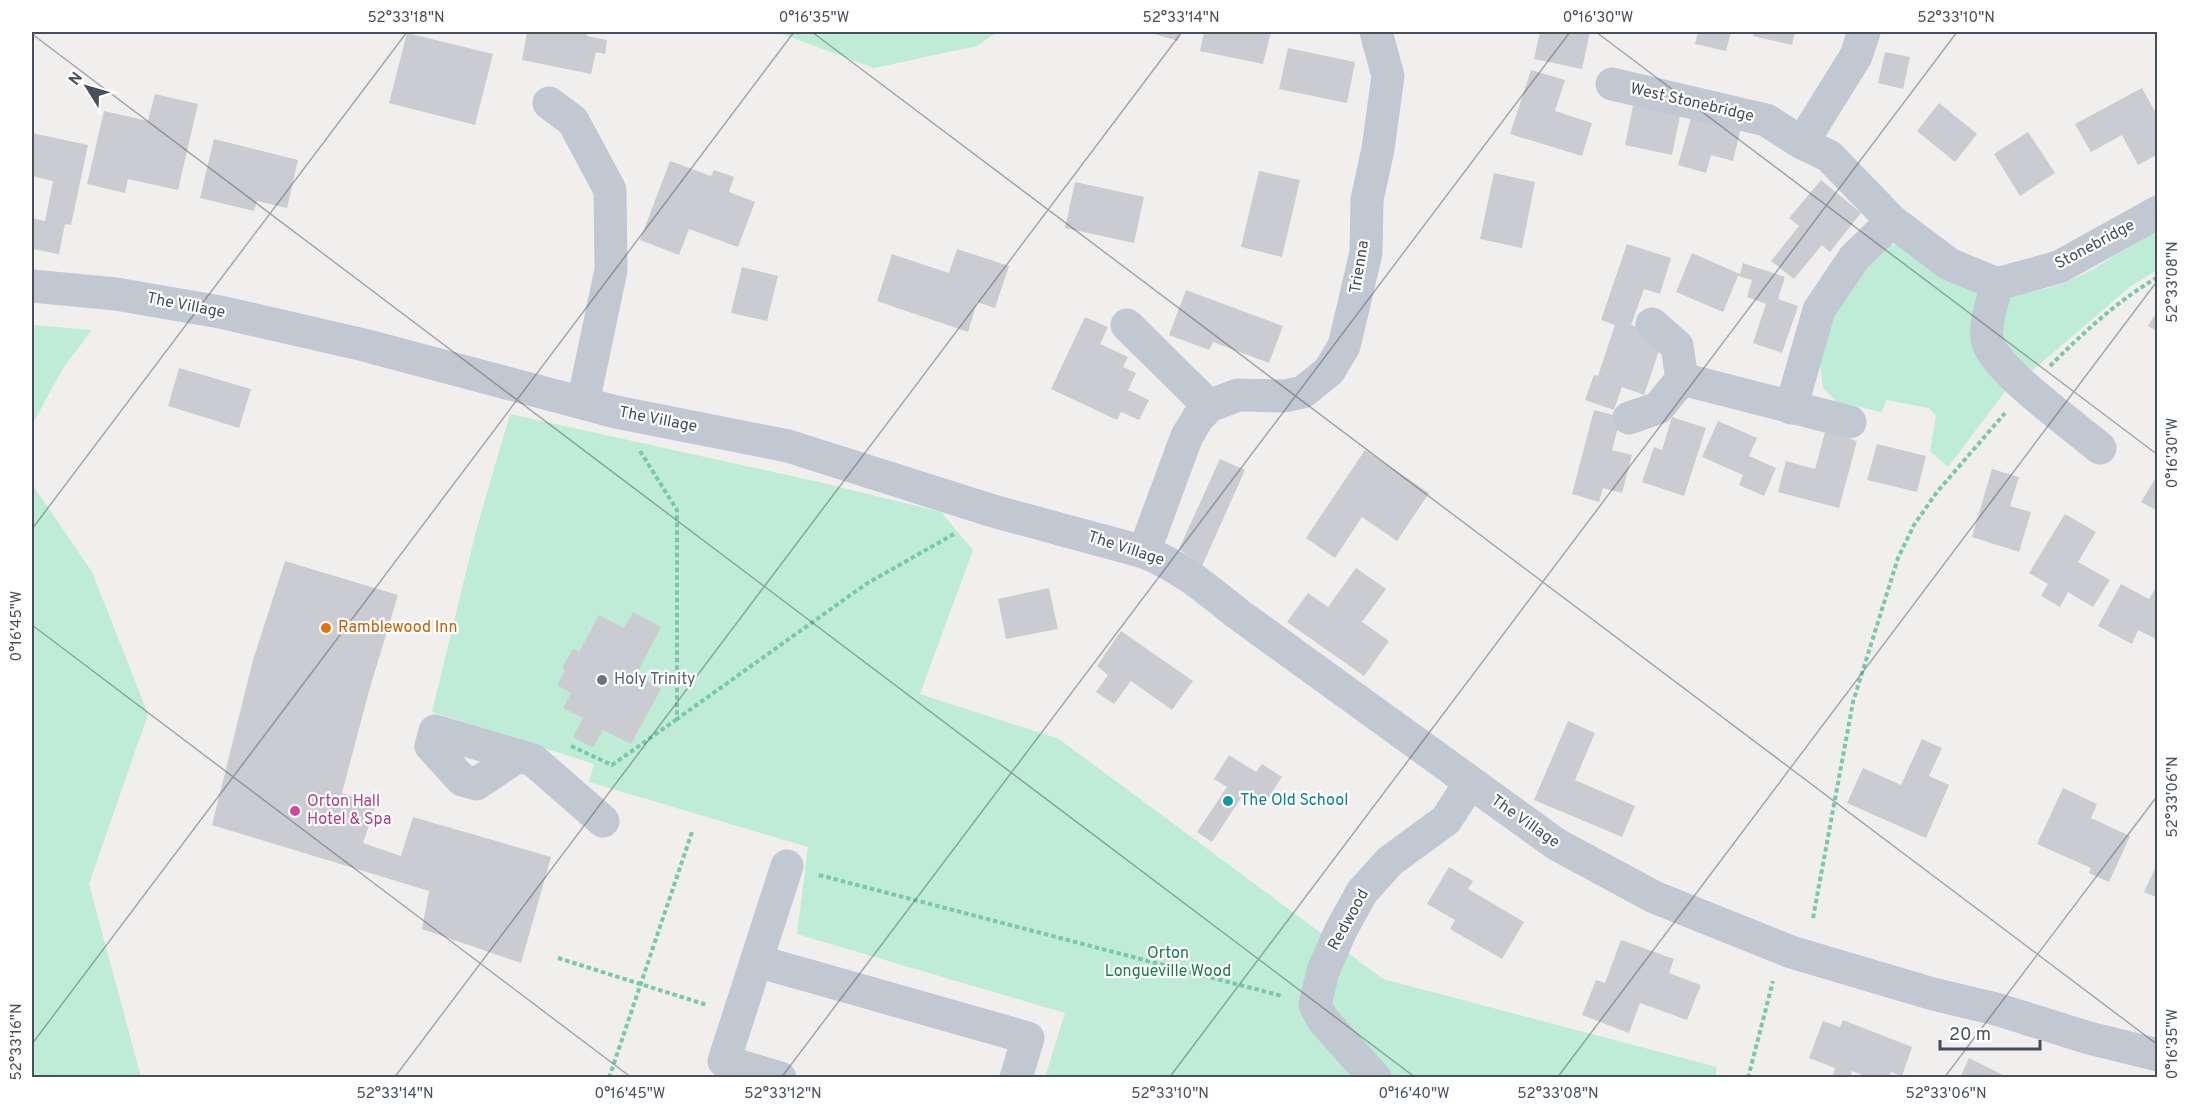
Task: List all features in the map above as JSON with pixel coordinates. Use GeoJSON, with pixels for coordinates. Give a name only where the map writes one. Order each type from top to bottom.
{"type":"FeatureCollection","features":[{"type":"Feature","properties":{"kind":"street","name":"Trienna"},"geometry":{"type":"LineString","coordinates":[[1209,406],[1238,395],[1285,396],[1303,392],[1329,371],[1344,346],[1366,254],[1366,201],[1378,149],[1388,76],[1376,32]]}},
{"type":"Feature","properties":{"kind":"street"},"geometry":{"type":"LineString","coordinates":[[1802,143],[1856,56],[1864,32]]}},
{"type":"Feature","properties":{"kind":"street","name":"West Stonebridge"},"geometry":{"type":"LineString","coordinates":[[1612,84],[1766,120],[1802,143],[1829,156],[1892,221],[1949,264],[1997,284]]}},
{"type":"Feature","properties":{"kind":"street"},"geometry":{"type":"LineString","coordinates":[[549,103],[573,121],[610,190],[612,270],[583,403]]}},
{"type":"Feature","properties":{"kind":"street","name":"Stonebridge"},"geometry":{"type":"LineString","coordinates":[[1997,284],[2059,267],[2157,212]]}},
{"type":"Feature","properties":{"kind":"street"},"geometry":{"type":"LineString","coordinates":[[1791,408],[1819,310],[1854,258],[1892,221]]}},
{"type":"Feature","properties":{"kind":"street"},"geometry":{"type":"LineString","coordinates":[[1997,284],[1988,317],[1988,343],[2002,364],[2026,388],[2100,448]]}},
{"type":"Feature","properties":{"kind":"street","name":"The Village"},"geometry":{"type":"LineString","coordinates":[[32,286],[116,294],[220,312],[364,345],[616,412],[788,446],[993,511],[1144,552],[1167,561],[1198,582],[1238,614],[1556,844],[1654,897],[1781,947],[1933,994],[1996,1009],[2089,1038],[2157,1055]]}},
{"type":"Feature","properties":{"kind":"street"},"geometry":{"type":"LineString","coordinates":[[1629,418],[1658,408],[1682,380],[1677,346],[1652,324]]}},
{"type":"Feature","properties":{"kind":"street"},"geometry":{"type":"LineString","coordinates":[[1127,325],[1209,406],[1187,436],[1144,552]]}},
{"type":"Feature","properties":{"kind":"street"},"geometry":{"type":"LineString","coordinates":[[1682,380],[1850,422]]}},
{"type":"Feature","properties":{"kind":"street"},"geometry":{"type":"LineString","coordinates":[[526,758],[603,821]]}},
{"type":"Feature","properties":{"kind":"street","name":"Redwood"},"geometry":{"type":"LineString","coordinates":[[1315,1005],[1323,971],[1341,930],[1362,892],[1390,861],[1446,820],[1470,783]]}},
{"type":"Feature","properties":{"kind":"street"},"geometry":{"type":"LineString","coordinates":[[780,1077],[724,1061],[787,866]]}},
{"type":"Feature","properties":{"kind":"street"},"geometry":{"type":"LineString","coordinates":[[757,961],[1028,1038],[1016,1077]]}},
{"type":"Feature","properties":{"kind":"street"},"geometry":{"type":"LineString","coordinates":[[1315,1005],[1323,1020],[1375,1077]]}},
{"type":"Feature","properties":{"kind":"path"},"geometry":{"type":"LineString","coordinates":[[2043,372],[2083,333],[2137,289],[2157,277]]}},
{"type":"Feature","properties":{"kind":"path"},"geometry":{"type":"LineString","coordinates":[[1813,918],[1853,702],[1898,558],[1914,525],[1937,492],[2011,405]]}},
{"type":"Feature","properties":{"kind":"path"},"geometry":{"type":"LineString","coordinates":[[616,412],[677,510],[677,719]]}},
{"type":"Feature","properties":{"kind":"path"},"geometry":{"type":"LineString","coordinates":[[526,758],[558,744],[576,747],[612,765],[866,584],[993,511]]}},
{"type":"Feature","properties":{"kind":"path"},"geometry":{"type":"LineString","coordinates":[[609,1077],[692,832]]}},
{"type":"Feature","properties":{"kind":"path"},"geometry":{"type":"LineString","coordinates":[[787,866],[1315,1005]]}},
{"type":"Feature","properties":{"kind":"path"},"geometry":{"type":"LineString","coordinates":[[558,958],[739,1016]]}},
{"type":"Feature","properties":{"kind":"path"},"geometry":{"type":"LineString","coordinates":[[1748,1077],[1773,980]]}},
{"type":"Feature","properties":{"kind":"green space"},"geometry":{"type":"Polygon","coordinates":[[[777,32],[997,32],[977,46],[874,68],[777,32]]]}},
{"type":"Feature","properties":{"kind":"green space"},"geometry":{"type":"Polygon","coordinates":[[[2157,230],[2157,270],[2131,286],[2027,375],[1999,341],[2009,297],[2060,285],[2088,272],[2157,230]]]}},
{"type":"Feature","properties":{"kind":"green space"},"geometry":{"type":"Polygon","coordinates":[[[1901,244],[1976,292],[2010,385],[1948,467],[1930,451],[1936,416],[1929,408],[1886,400],[1882,412],[1837,402],[1823,388],[1820,364],[1830,321],[1882,246],[1901,244]]]}},
{"type":"Feature","properties":{"kind":"green space"},"geometry":{"type":"Polygon","coordinates":[[[32,325],[92,330],[63,368],[32,425],[32,325]]]}},
{"type":"Feature","properties":{"kind":"green space","name":"Orton Longueville Wood"},"geometry":{"type":"Polygon","coordinates":[[[510,414],[823,483],[941,512],[973,550],[920,694],[1059,739],[1383,979],[1717,1067],[1715,1077],[1045,1077],[1065,1013],[797,934],[808,847],[589,782],[594,764],[432,712],[476,531],[510,414]]]}},
{"type":"Feature","properties":{"kind":"green space"},"geometry":{"type":"Polygon","coordinates":[[[32,484],[92,572],[148,714],[89,884],[141,1077],[32,1077],[32,484]]]}},
{"type":"Feature","properties":{"kind":"building"},"geometry":{"type":"Polygon","coordinates":[[[527,32],[588,32],[587,36],[607,40],[605,54],[596,52],[591,74],[522,60],[527,32]]]}},
{"type":"Feature","properties":{"kind":"building"},"geometry":{"type":"Polygon","coordinates":[[[1148,32],[1180,32],[1178,41],[1148,32]]]}},
{"type":"Feature","properties":{"kind":"building"},"geometry":{"type":"Polygon","coordinates":[[[1204,32],[1271,32],[1263,64],[1200,51],[1204,32]]]}},
{"type":"Feature","properties":{"kind":"building"},"geometry":{"type":"Polygon","coordinates":[[[1540,32],[1590,32],[1582,69],[1534,59],[1540,32]]]}},
{"type":"Feature","properties":{"kind":"building"},"geometry":{"type":"Polygon","coordinates":[[[1698,32],[1731,32],[1726,51],[1695,44],[1698,32]]]}},
{"type":"Feature","properties":{"kind":"building"},"geometry":{"type":"Polygon","coordinates":[[[1754,32],[1795,32],[1792,45],[1753,36],[1754,32]]]}},
{"type":"Feature","properties":{"kind":"building"},"geometry":{"type":"Polygon","coordinates":[[[407,33],[493,54],[475,125],[389,103],[407,33]]]}},
{"type":"Feature","properties":{"kind":"building"},"geometry":{"type":"Polygon","coordinates":[[[1288,48],[1355,62],[1347,103],[1279,89],[1288,48]]]}},
{"type":"Feature","properties":{"kind":"building"},"geometry":{"type":"Polygon","coordinates":[[[1885,52],[1910,57],[1903,89],[1878,83],[1885,52]]]}},
{"type":"Feature","properties":{"kind":"building"},"geometry":{"type":"Polygon","coordinates":[[[1531,70],[1565,80],[1555,111],[1592,123],[1582,156],[1510,134],[1531,70]]]}},
{"type":"Feature","properties":{"kind":"building"},"geometry":{"type":"Polygon","coordinates":[[[2142,88],[2158,117],[2158,154],[2138,165],[2122,135],[2091,152],[2075,124],[2142,88]]]}},
{"type":"Feature","properties":{"kind":"building"},"geometry":{"type":"Polygon","coordinates":[[[155,94],[198,104],[178,190],[128,179],[125,193],[87,184],[104,111],[148,121],[155,94]]]}},
{"type":"Feature","properties":{"kind":"building"},"geometry":{"type":"Polygon","coordinates":[[[1634,101],[1681,111],[1672,155],[1625,145],[1634,101]]]}},
{"type":"Feature","properties":{"kind":"building"},"geometry":{"type":"Polygon","coordinates":[[[1939,103],[1977,134],[1955,162],[1917,131],[1939,103]]]}},
{"type":"Feature","properties":{"kind":"building"},"geometry":{"type":"Polygon","coordinates":[[[1693,111],[1742,124],[1733,161],[1711,155],[1706,173],[1678,165],[1693,111]]]}},
{"type":"Feature","properties":{"kind":"building"},"geometry":{"type":"Polygon","coordinates":[[[2028,132],[2055,173],[2020,196],[1994,154],[2028,132]]]}},
{"type":"Feature","properties":{"kind":"building"},"geometry":{"type":"Polygon","coordinates":[[[32,133],[88,145],[71,225],[65,224],[59,254],[32,249],[32,218],[45,221],[53,181],[32,176],[32,133]]]}},
{"type":"Feature","properties":{"kind":"building"},"geometry":{"type":"Polygon","coordinates":[[[214,139],[298,160],[287,208],[257,201],[254,211],[200,198],[214,139]]]}},
{"type":"Feature","properties":{"kind":"building"},"geometry":{"type":"Polygon","coordinates":[[[670,161],[711,176],[714,170],[734,177],[729,192],[755,202],[738,247],[689,229],[679,255],[640,240],[670,161]]]}},
{"type":"Feature","properties":{"kind":"building"},"geometry":{"type":"Polygon","coordinates":[[[1259,171],[1300,180],[1282,257],[1241,247],[1259,171]]]}},
{"type":"Feature","properties":{"kind":"building"},"geometry":{"type":"Polygon","coordinates":[[[1494,173],[1535,182],[1522,248],[1480,239],[1494,173]]]}},
{"type":"Feature","properties":{"kind":"building"},"geometry":{"type":"Polygon","coordinates":[[[1821,180],[1861,213],[1830,252],[1822,245],[1794,279],[1771,261],[1799,226],[1789,218],[1821,180]]]}},
{"type":"Feature","properties":{"kind":"building"},"geometry":{"type":"Polygon","coordinates":[[[1075,182],[1144,197],[1134,243],[1065,228],[1075,182]]]}},
{"type":"Feature","properties":{"kind":"building"},"geometry":{"type":"Polygon","coordinates":[[[1627,244],[1671,258],[1660,294],[1644,289],[1631,325],[1664,336],[1644,395],[1622,387],[1614,410],[1585,400],[1594,375],[1598,376],[1615,325],[1601,320],[1627,244]]]}},
{"type":"Feature","properties":{"kind":"building"},"geometry":{"type":"Polygon","coordinates":[[[957,249],[1009,266],[995,308],[977,302],[968,332],[877,301],[892,254],[949,273],[957,249]]]}},
{"type":"Feature","properties":{"kind":"building"},"geometry":{"type":"Polygon","coordinates":[[[1692,253],[1740,274],[1743,263],[1785,277],[1778,299],[1798,306],[1782,353],[1753,343],[1766,304],[1747,297],[1752,280],[1738,276],[1723,312],[1676,292],[1692,253]]]}},
{"type":"Feature","properties":{"kind":"building"},"geometry":{"type":"Polygon","coordinates":[[[742,267],[778,276],[767,321],[731,313],[742,267]]]}},
{"type":"Feature","properties":{"kind":"building"},"geometry":{"type":"Polygon","coordinates":[[[1186,290],[1283,326],[1269,363],[1213,342],[1209,350],[1169,335],[1186,290]]]}},
{"type":"Feature","properties":{"kind":"building"},"geometry":{"type":"Polygon","coordinates":[[[2158,310],[2158,332],[2148,326],[2158,310]]]}},
{"type":"Feature","properties":{"kind":"building"},"geometry":{"type":"Polygon","coordinates":[[[1085,317],[1108,327],[1100,344],[1128,357],[1123,367],[1136,373],[1128,390],[1149,400],[1139,420],[1121,412],[1117,420],[1051,389],[1085,317]]]}},
{"type":"Feature","properties":{"kind":"building"},"geometry":{"type":"Polygon","coordinates":[[[179,368],[251,389],[239,428],[168,406],[179,368]]]}},
{"type":"Feature","properties":{"kind":"building"},"geometry":{"type":"Polygon","coordinates":[[[1594,410],[1621,417],[1612,450],[1632,455],[1622,493],[1603,488],[1599,502],[1572,494],[1594,410]]]}},
{"type":"Feature","properties":{"kind":"building"},"geometry":{"type":"Polygon","coordinates":[[[1672,417],[1706,428],[1684,496],[1642,482],[1654,447],[1662,450],[1672,417]]]}},
{"type":"Feature","properties":{"kind":"building"},"geometry":{"type":"Polygon","coordinates":[[[1718,421],[1757,438],[1749,456],[1776,468],[1764,496],[1739,485],[1743,475],[1702,457],[1718,421]]]}},
{"type":"Feature","properties":{"kind":"building"},"geometry":{"type":"Polygon","coordinates":[[[1825,432],[1857,441],[1839,508],[1778,492],[1786,461],[1815,469],[1825,432]]]}},
{"type":"Feature","properties":{"kind":"building"},"geometry":{"type":"Polygon","coordinates":[[[1877,444],[1926,456],[1917,492],[1867,480],[1877,444]]]}},
{"type":"Feature","properties":{"kind":"building"},"geometry":{"type":"Polygon","coordinates":[[[1365,450],[1429,493],[1397,541],[1362,517],[1335,558],[1306,538],[1365,450]]]}},
{"type":"Feature","properties":{"kind":"building"},"geometry":{"type":"Polygon","coordinates":[[[1220,459],[1245,470],[1202,566],[1179,549],[1220,459]]]}},
{"type":"Feature","properties":{"kind":"building"},"geometry":{"type":"Polygon","coordinates":[[[1992,469],[2019,477],[2010,506],[2031,512],[2019,552],[1972,537],[1992,469]]]}},
{"type":"Feature","properties":{"kind":"building"},"geometry":{"type":"Polygon","coordinates":[[[2158,474],[2158,511],[2141,502],[2158,474]]]}},
{"type":"Feature","properties":{"kind":"building"},"geometry":{"type":"Polygon","coordinates":[[[2065,514],[2096,532],[2078,562],[2110,580],[2093,607],[2068,592],[2060,607],[2041,596],[2048,584],[2029,573],[2065,514]]]}},
{"type":"Feature","properties":{"kind":"building","name":"Orton Hall Hotel & Spa"},"geometry":{"type":"Polygon","coordinates":[[[285,561],[398,595],[342,793],[376,805],[363,843],[401,856],[413,817],[551,857],[521,963],[422,929],[429,891],[212,825],[253,660],[285,561]]]}},
{"type":"Feature","properties":{"kind":"building"},"geometry":{"type":"Polygon","coordinates":[[[1356,568],[1386,589],[1362,622],[1389,641],[1364,676],[1287,622],[1308,593],[1328,607],[1356,568]]]}},
{"type":"Feature","properties":{"kind":"building"},"geometry":{"type":"Polygon","coordinates":[[[2121,584],[2149,599],[2158,584],[2158,640],[2138,630],[2132,644],[2098,626],[2121,584]]]}},
{"type":"Feature","properties":{"kind":"building"},"geometry":{"type":"Polygon","coordinates":[[[1049,588],[1058,629],[1006,639],[998,599],[1049,588]]]}},
{"type":"Feature","properties":{"kind":"building","name":"Holy Trinity"},"geometry":{"type":"Polygon","coordinates":[[[633,612],[661,627],[636,675],[661,689],[631,744],[603,730],[593,748],[573,737],[583,718],[563,708],[571,693],[557,685],[565,670],[562,668],[573,649],[579,652],[599,615],[624,628],[633,612]]]}},
{"type":"Feature","properties":{"kind":"building"},"geometry":{"type":"Polygon","coordinates":[[[1121,631],[1193,681],[1172,710],[1131,681],[1114,704],[1096,692],[1108,675],[1097,666],[1121,631]]]}},
{"type":"Feature","properties":{"kind":"building"},"geometry":{"type":"Polygon","coordinates":[[[1568,721],[1595,733],[1575,780],[1635,806],[1622,837],[1534,800],[1568,721]]]}},
{"type":"Feature","properties":{"kind":"building"},"geometry":{"type":"Polygon","coordinates":[[[1922,739],[1942,748],[1929,776],[1949,785],[1926,838],[1847,803],[1863,768],[1901,785],[1922,739]]]}},
{"type":"Feature","properties":{"kind":"building","name":"The Old School"},"geometry":{"type":"Polygon","coordinates":[[[1229,755],[1256,772],[1262,764],[1282,777],[1262,807],[1243,795],[1212,842],[1197,832],[1227,787],[1214,779],[1229,755]]]}},
{"type":"Feature","properties":{"kind":"building"},"geometry":{"type":"Polygon","coordinates":[[[2063,788],[2097,804],[2091,818],[2130,836],[2109,882],[2089,873],[2091,868],[2037,844],[2063,788]]]}},
{"type":"Feature","properties":{"kind":"building"},"geometry":{"type":"Polygon","coordinates":[[[2158,862],[2158,898],[2144,892],[2158,862]]]}},
{"type":"Feature","properties":{"kind":"building"},"geometry":{"type":"Polygon","coordinates":[[[1449,867],[1473,881],[1468,889],[1524,922],[1502,959],[1450,929],[1455,920],[1427,904],[1449,867]]]}},
{"type":"Feature","properties":{"kind":"building"},"geometry":{"type":"Polygon","coordinates":[[[1621,940],[1674,959],[1669,973],[1701,985],[1687,1020],[1640,1003],[1629,1033],[1582,1015],[1596,980],[1605,983],[1621,940]]]}},
{"type":"Feature","properties":{"kind":"building"},"geometry":{"type":"Polygon","coordinates":[[[1843,1020],[1912,1047],[1902,1076],[1891,1072],[1888,1078],[1870,1078],[1852,1071],[1850,1078],[1832,1078],[1835,1068],[1809,1058],[1823,1021],[1840,1027],[1843,1020]]]}},
{"type":"Feature","properties":{"kind":"building"},"geometry":{"type":"Polygon","coordinates":[[[1969,1058],[2009,1078],[1960,1078],[1969,1058]]]}},
{"type":"Feature","properties":{"kind":"place","name":"Ramblewood Inn"},"geometry":{"type":"Point","coordinates":[326,628]}},
{"type":"Feature","properties":{"kind":"place","name":"Holy Trinity"},"geometry":{"type":"Point","coordinates":[602,680]}},
{"type":"Feature","properties":{"kind":"place","name":"The Old School"},"geometry":{"type":"Point","coordinates":[1228,801]}},
{"type":"Feature","properties":{"kind":"place","name":"Orton Hall Hotel & Spa"},"geometry":{"type":"Point","coordinates":[295,811]}}]}
